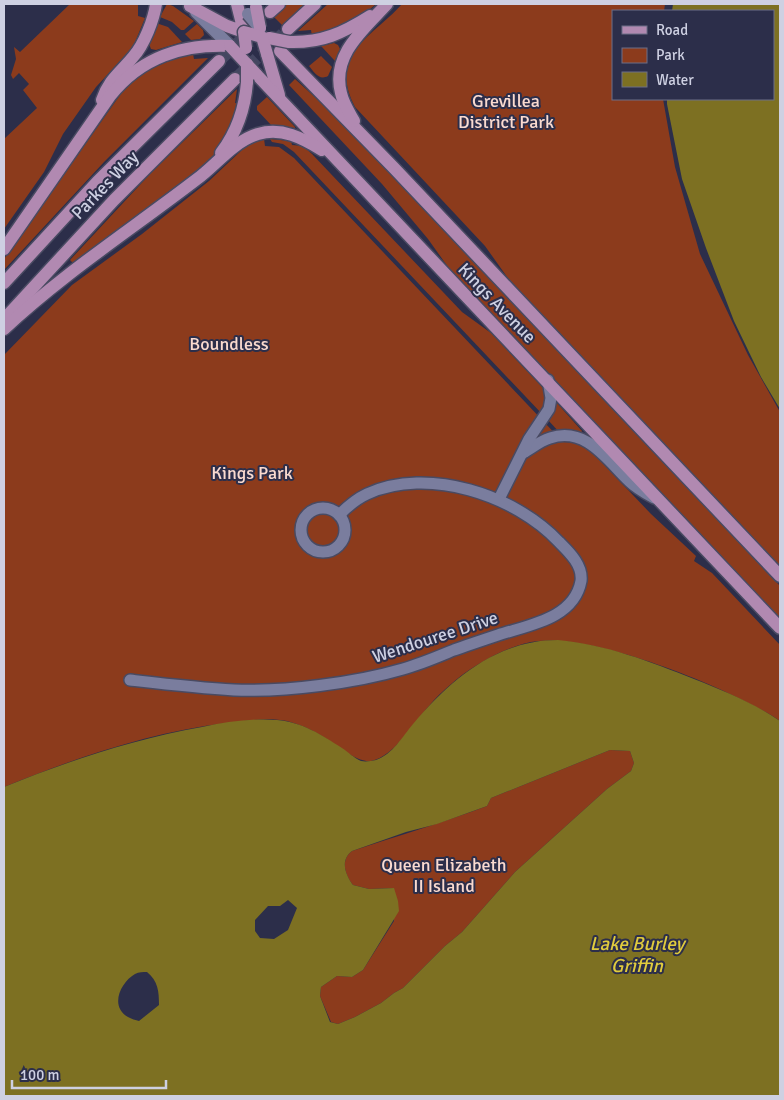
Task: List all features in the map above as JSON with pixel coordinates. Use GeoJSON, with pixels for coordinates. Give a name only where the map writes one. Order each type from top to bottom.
{"type":"FeatureCollection","features":[{"type":"Feature","properties":{"kind":"main road"},"geometry":{"type":"LineString","coordinates":[[98,115],[108,84],[140,48],[156,4]]}},
{"type":"Feature","properties":{"kind":"main road"},"geometry":{"type":"LineString","coordinates":[[236,4],[264,34],[276,53],[281,100]]}},
{"type":"Feature","properties":{"kind":"main road"},"geometry":{"type":"LineString","coordinates":[[288,29],[315,4]]}},
{"type":"Feature","properties":{"kind":"main road"},"geometry":{"type":"LineString","coordinates":[[188,5],[246,15],[264,34],[276,53]]}},
{"type":"Feature","properties":{"kind":"main road"},"geometry":{"type":"LineString","coordinates":[[4,249],[122,82],[143,65],[160,56],[192,47],[222,43],[276,53],[341,34],[385,6]]}},
{"type":"Feature","properties":{"kind":"main road"},"geometry":{"type":"LineString","coordinates":[[359,133],[342,98],[340,72],[350,46],[385,6]]}},
{"type":"Feature","properties":{"kind":"main road"},"geometry":{"type":"LineString","coordinates":[[246,15],[247,64]]}},
{"type":"Feature","properties":{"kind":"main road","name":"Kings Avenue"},"geometry":{"type":"LineString","coordinates":[[222,43],[247,64],[246,78],[281,100],[548,380],[780,628]]}},
{"type":"Feature","properties":{"kind":"main road","name":"Kings Avenue"},"geometry":{"type":"LineString","coordinates":[[276,53],[300,71],[780,576]]}},
{"type":"Feature","properties":{"kind":"main road","name":"Parkes Way"},"geometry":{"type":"LineString","coordinates":[[4,283],[97,182],[218,61]]}},
{"type":"Feature","properties":{"kind":"main road"},"geometry":{"type":"LineString","coordinates":[[206,172],[223,150],[235,129],[244,102],[246,78]]}},
{"type":"Feature","properties":{"kind":"main road","name":"Parkes Way"},"geometry":{"type":"LineString","coordinates":[[4,320],[114,200],[246,78]]}},
{"type":"Feature","properties":{"kind":"main road"},"geometry":{"type":"LineString","coordinates":[[4,329],[59,280],[206,172],[245,140],[267,132],[280,132],[295,136],[335,158]]}},
{"type":"Feature","properties":{"kind":"street","name":"Kings Avenue"},"geometry":{"type":"LineString","coordinates":[[188,5],[222,43]]}},
{"type":"Feature","properties":{"kind":"street"},"geometry":{"type":"LineString","coordinates":[[499,500],[529,440],[549,408],[551,398],[548,380]]}},
{"type":"Feature","properties":{"kind":"street"},"geometry":{"type":"LineString","coordinates":[[523,453],[542,441],[553,437],[565,435],[580,438],[594,446],[634,486],[665,504]]}},
{"type":"Feature","properties":{"kind":"street","name":"Wendouree Drive"},"geometry":{"type":"LineString","coordinates":[[130,680],[235,690],[270,689],[384,674],[410,668],[465,646],[551,618],[565,608],[575,595],[580,582],[580,569],[570,554],[547,530],[521,511],[472,490],[449,486],[407,485],[388,488],[366,494],[339,515]]}},
{"type":"Feature","properties":{"kind":"green space"},"geometry":{"type":"Polygon","coordinates":[[[70,4],[138,4],[138,16],[145,18],[133,47],[96,87],[63,134],[44,172],[4,229],[4,139],[37,108],[23,90],[29,84],[19,73],[13,79],[11,75],[16,59],[14,47],[20,52],[70,4]]]}},
{"type":"Feature","properties":{"kind":"green space"},"geometry":{"type":"Polygon","coordinates":[[[167,4],[173,6],[194,21],[184,30],[181,30],[172,22],[160,17],[167,4]]]}},
{"type":"Feature","properties":{"kind":"green space"},"geometry":{"type":"Polygon","coordinates":[[[286,4],[307,4],[283,26],[273,16],[286,4]]]}},
{"type":"Feature","properties":{"kind":"green space"},"geometry":{"type":"Polygon","coordinates":[[[328,4],[376,4],[354,19],[321,33],[312,36],[311,30],[298,31],[328,4]]]}},
{"type":"Feature","properties":{"kind":"green space","name":"Grevillea District Park"},"geometry":{"type":"Polygon","coordinates":[[[402,4],[665,4],[664,10],[612,10],[612,100],[663,100],[675,167],[700,254],[748,355],[780,412],[780,568],[510,281],[485,246],[355,107],[348,88],[346,73],[350,60],[357,48],[367,37],[402,4]]]}},
{"type":"Feature","properties":{"kind":"green space"},"geometry":{"type":"Polygon","coordinates":[[[156,23],[168,27],[182,42],[156,50],[151,49],[149,44],[156,23]]]}},
{"type":"Feature","properties":{"kind":"green space"},"geometry":{"type":"Polygon","coordinates":[[[197,24],[203,30],[204,35],[200,39],[191,40],[185,34],[197,24]]]}},
{"type":"Feature","properties":{"kind":"green space"},"geometry":{"type":"Polygon","coordinates":[[[334,43],[340,49],[335,61],[321,46],[334,43]]]}},
{"type":"Feature","properties":{"kind":"green space"},"geometry":{"type":"Polygon","coordinates":[[[193,54],[194,59],[208,58],[104,162],[4,270],[4,259],[125,88],[157,66],[193,54]]]}},
{"type":"Feature","properties":{"kind":"green space"},"geometry":{"type":"Polygon","coordinates":[[[321,56],[332,67],[328,76],[325,77],[317,75],[309,66],[321,56]]]}},
{"type":"Feature","properties":{"kind":"green space"},"geometry":{"type":"Polygon","coordinates":[[[295,79],[339,119],[780,586],[780,620],[453,274],[428,239],[382,184],[289,85],[295,79]]]}},
{"type":"Feature","properties":{"kind":"green space"},"geometry":{"type":"Polygon","coordinates":[[[237,89],[235,103],[240,104],[227,137],[213,158],[166,196],[73,263],[70,260],[150,174],[237,89]]]}},
{"type":"Feature","properties":{"kind":"green space"},"geometry":{"type":"Polygon","coordinates":[[[267,97],[295,128],[272,126],[257,110],[257,106],[267,97]]]}},
{"type":"Feature","properties":{"kind":"green space","name":"Kings Park"},"geometry":{"type":"Polygon","coordinates":[[[264,139],[265,146],[279,147],[294,158],[563,442],[577,443],[591,451],[651,514],[696,556],[694,561],[712,573],[780,645],[780,721],[730,694],[662,666],[593,646],[563,641],[538,641],[515,646],[503,651],[459,678],[436,697],[396,746],[380,758],[371,761],[365,761],[353,756],[318,733],[300,725],[272,719],[257,720],[198,727],[141,740],[85,756],[4,787],[4,355],[72,285],[142,234],[209,181],[244,148],[264,139]]]}},
{"type":"Feature","properties":{"kind":"green space"},"geometry":{"type":"Polygon","coordinates":[[[270,139],[291,141],[292,145],[303,146],[462,312],[491,333],[546,391],[549,397],[543,415],[294,152],[283,144],[272,142],[270,139]]]}},
{"type":"Feature","properties":{"kind":"green space"},"geometry":{"type":"Polygon","coordinates":[[[556,402],[582,431],[581,433],[560,433],[548,420],[556,402]]]}},
{"type":"Feature","properties":{"kind":"green space","name":"Queen Elizabeth II Island"},"geometry":{"type":"Polygon","coordinates":[[[610,750],[630,751],[634,763],[631,771],[607,789],[515,872],[462,932],[445,946],[403,988],[355,1017],[338,1024],[331,1022],[320,996],[321,987],[337,976],[352,977],[363,970],[394,921],[394,888],[369,889],[353,885],[345,868],[346,859],[352,851],[487,806],[491,798],[610,750]]]}},
{"type":"Feature","properties":{"kind":"water"},"geometry":{"type":"Polygon","coordinates":[[[673,4],[780,4],[780,409],[761,377],[734,321],[706,248],[682,179],[667,104],[667,100],[774,100],[774,10],[672,10],[673,4]]]}},
{"type":"Feature","properties":{"kind":"water","name":"Lake Burley Griffin"},"geometry":{"type":"Polygon","coordinates":[[[558,640],[576,642],[628,655],[728,693],[780,721],[780,1096],[4,1096],[4,787],[52,768],[126,744],[177,732],[249,720],[277,720],[295,723],[319,734],[361,761],[376,760],[387,754],[428,707],[459,678],[495,655],[515,647],[536,642],[558,640]],[[610,750],[491,798],[487,806],[352,851],[346,859],[345,867],[353,885],[369,889],[394,888],[399,911],[363,970],[352,977],[337,976],[321,987],[320,996],[330,1022],[338,1024],[355,1017],[403,988],[445,946],[462,932],[515,872],[607,789],[631,771],[634,763],[630,751],[610,750]],[[288,900],[280,906],[268,906],[255,920],[255,931],[260,938],[274,939],[288,930],[297,908],[288,900]],[[147,972],[136,973],[125,983],[119,994],[118,1001],[122,1012],[129,1018],[139,1021],[159,1005],[156,983],[147,972]]]}},
{"type":"Feature","properties":{"kind":"tunnel"},"geometry":{"type":"LineString","coordinates":[[235,79],[288,29]]}},
{"type":"Feature","properties":{"kind":"tunnel"},"geometry":{"type":"LineString","coordinates":[[219,61],[251,30]]}},
{"type":"Feature","properties":{"kind":"park label","name":"Boundless"},"geometry":{"type":"Point","coordinates":[229,344]}}]}
